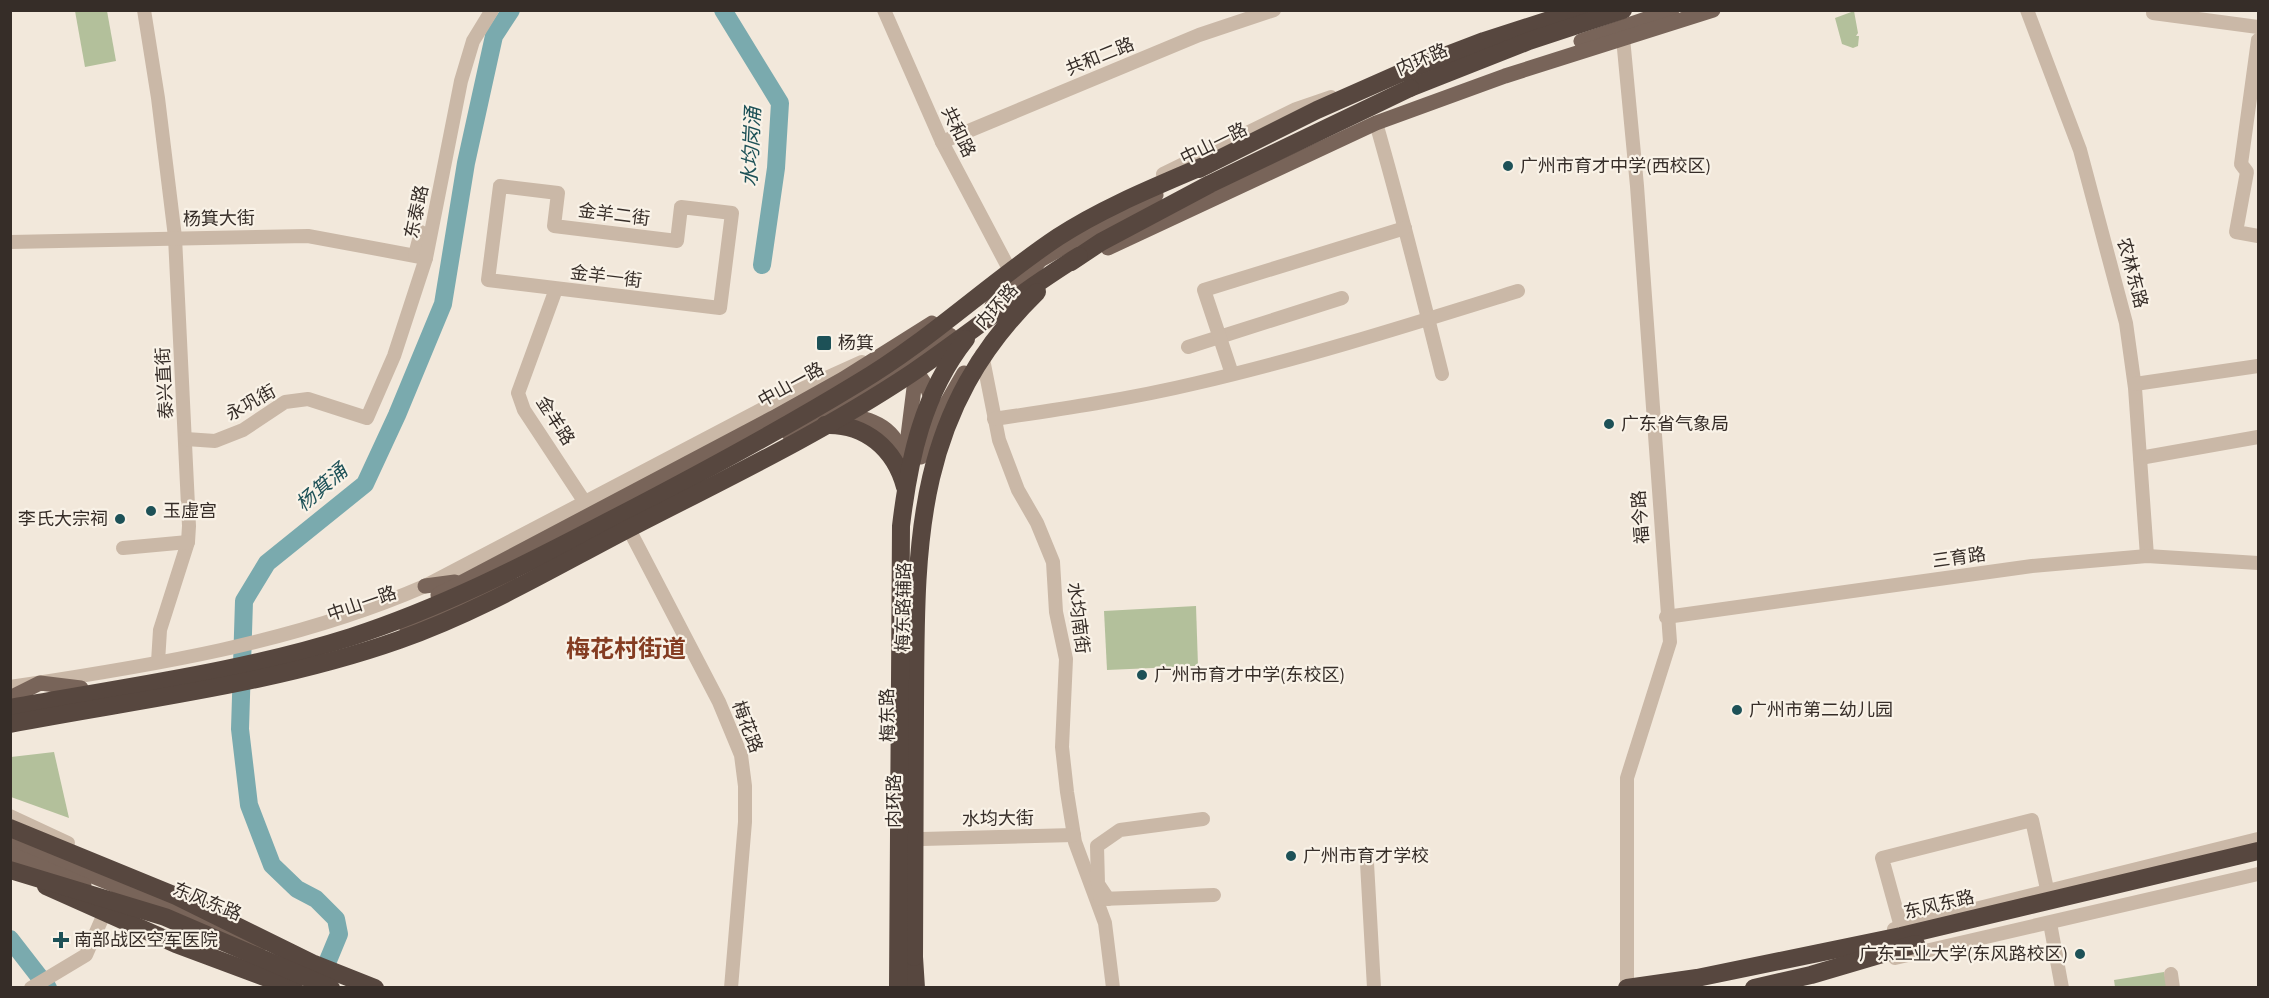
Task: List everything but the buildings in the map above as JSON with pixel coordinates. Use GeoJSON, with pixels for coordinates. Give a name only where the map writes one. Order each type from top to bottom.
{"type":"FeatureCollection","features":[{"type":"Feature","properties":{"kind":"highway","name":"内环路"},"geometry":{"type":"LineString","coordinates":[[898,987],[900,546],[909,467],[927,407],[941,378],[962,345],[1019,280],[1083,234],[1208,164],[1317,110],[1403,72],[1484,41],[1580,10]]}},
{"type":"Feature","properties":{"kind":"highway","name":"内环路"},"geometry":{"type":"LineString","coordinates":[[914,987],[916,647],[920,531],[931,473],[945,432],[973,373],[1000,333],[1032,298],[1079,256],[1210,184],[1410,87],[1529,41],[1623,10]]}},
{"type":"Feature","properties":{"kind":"highway"},"geometry":{"type":"LineString","coordinates":[[728,460],[904,354],[1067,231],[1109,208],[1208,164]]}},
{"type":"Feature","properties":{"kind":"highway"},"geometry":{"type":"LineString","coordinates":[[10,724],[301,669],[372,650],[434,627],[553,568],[824,427],[910,374],[1024,291],[1079,256]]}},
{"type":"Feature","properties":{"kind":"highway"},"geometry":{"type":"LineString","coordinates":[[10,710],[267,658],[348,638],[394,622],[513,571],[728,460],[790,431],[818,425],[854,428],[882,446],[902,477],[906,496],[916,647]]}},
{"type":"Feature","properties":{"kind":"highway"},"geometry":{"type":"LineString","coordinates":[[10,828],[142,881],[312,963]]}},
{"type":"Feature","properties":{"kind":"highway","name":"东风东路"},"geometry":{"type":"LineString","coordinates":[[1754,987],[1811,975],[2123,888],[2258,842]]}},
{"type":"Feature","properties":{"kind":"highway"},"geometry":{"type":"LineString","coordinates":[[16,859],[84,904],[104,914],[176,944],[294,987]]}},
{"type":"Feature","properties":{"kind":"highway"},"geometry":{"type":"LineString","coordinates":[[16,859],[165,917],[331,987]]}},
{"type":"Feature","properties":{"kind":"highway","name":"东风东路"},"geometry":{"type":"LineString","coordinates":[[1627,987],[1697,978],[1807,953],[1901,936],[2259,861]]}},
{"type":"Feature","properties":{"kind":"highway","name":"东风东路"},"geometry":{"type":"LineString","coordinates":[[312,963],[375,987]]}},
{"type":"Feature","properties":{"kind":"main road","name":"中山一路"},"geometry":{"type":"LineString","coordinates":[[10,710],[68,702],[303,644],[420,604],[818,393],[986,291],[1165,190],[1363,95],[1495,42],[1595,10]]}},
{"type":"Feature","properties":{"kind":"main road"},"geometry":{"type":"LineString","coordinates":[[1406,112],[1499,70],[1672,10]]}},
{"type":"Feature","properties":{"kind":"main road"},"geometry":{"type":"LineString","coordinates":[[980,317],[1030,288],[1158,224],[1376,123],[1623,38],[1713,10]]}},
{"type":"Feature","properties":{"kind":"main road"},"geometry":{"type":"LineString","coordinates":[[913,369],[1011,290],[1042,259]]}},
{"type":"Feature","properties":{"kind":"main road"},"geometry":{"type":"LineString","coordinates":[[925,444],[948,399],[981,350],[1030,288]]}},
{"type":"Feature","properties":{"kind":"main road","name":"中山一路"},"geometry":{"type":"LineString","coordinates":[[10,699],[242,658],[360,642],[466,602],[913,369],[953,333]]}},
{"type":"Feature","properties":{"kind":"main road"},"geometry":{"type":"LineString","coordinates":[[879,356],[901,359],[913,369],[929,389],[933,404],[925,444]]}},
{"type":"Feature","properties":{"kind":"main road","name":"梅东路"},"geometry":{"type":"LineString","coordinates":[[904,987],[900,659],[904,463],[913,369]]}},
{"type":"Feature","properties":{"kind":"main road"},"geometry":{"type":"LineString","coordinates":[[813,421],[852,416],[875,422],[895,438],[904,463]]}},
{"type":"Feature","properties":{"kind":"main road","name":"梅东路"},"geometry":{"type":"LineString","coordinates":[[914,987],[915,724],[909,515],[915,476],[925,444]]}},
{"type":"Feature","properties":{"kind":"main road"},"geometry":{"type":"LineString","coordinates":[[590,539],[632,535]]}},
{"type":"Feature","properties":{"kind":"main road"},"geometry":{"type":"LineString","coordinates":[[425,586],[467,581]]}},
{"type":"Feature","properties":{"kind":"main road"},"geometry":{"type":"LineString","coordinates":[[448,627],[466,602]]}},
{"type":"Feature","properties":{"kind":"main road"},"geometry":{"type":"LineString","coordinates":[[10,699],[40,683],[81,688]]}},
{"type":"Feature","properties":{"kind":"main road"},"geometry":{"type":"LineString","coordinates":[[68,702],[71,719]]}},
{"type":"Feature","properties":{"kind":"main road"},"geometry":{"type":"LineString","coordinates":[[10,842],[16,859]]}},
{"type":"Feature","properties":{"kind":"main road","name":"东风东路"},"geometry":{"type":"LineString","coordinates":[[16,859],[190,918],[312,963]]}},
{"type":"Feature","properties":{"kind":"main road","name":"东风东路"},"geometry":{"type":"LineString","coordinates":[[16,859],[220,945],[304,987]]}},
{"type":"Feature","properties":{"kind":"street","name":"泰兴直街"},"geometry":{"type":"LineString","coordinates":[[144,10],[158,98],[175,237],[186,440],[188,542],[160,630],[158,662]]}},
{"type":"Feature","properties":{"kind":"street","name":"东泰路"},"geometry":{"type":"LineString","coordinates":[[367,418],[394,356],[421,256],[461,81],[473,41],[492,10]]}},
{"type":"Feature","properties":{"kind":"street","name":"共和路"},"geometry":{"type":"LineString","coordinates":[[884,10],[942,142],[1007,265]]}},
{"type":"Feature","properties":{"kind":"street","name":"共和二路"},"geometry":{"type":"LineString","coordinates":[[942,142],[1199,35],[1274,10]]}},
{"type":"Feature","properties":{"kind":"street","name":"农林东路"},"geometry":{"type":"LineString","coordinates":[[2027,10],[2080,150],[2126,323],[2135,384],[2147,556]]}},
{"type":"Feature","properties":{"kind":"street"},"geometry":{"type":"LineString","coordinates":[[2153,13],[2259,27]]}},
{"type":"Feature","properties":{"kind":"street","name":"福今路"},"geometry":{"type":"LineString","coordinates":[[1623,38],[1637,186],[1666,617],[1670,642],[1627,778],[1627,987]]}},
{"type":"Feature","properties":{"kind":"street"},"geometry":{"type":"LineString","coordinates":[[2259,40],[2255,95],[2241,164],[2253,173],[2236,232],[2259,236]]}},
{"type":"Feature","properties":{"kind":"street"},"geometry":{"type":"LineString","coordinates":[[986,291],[1007,265],[1053,234],[1119,197],[1310,103],[1341,96],[1363,95]]}},
{"type":"Feature","properties":{"kind":"street"},"geometry":{"type":"LineString","coordinates":[[1376,123],[1406,228],[1442,374]]}},
{"type":"Feature","properties":{"kind":"street","name":"金羊二街"},"geometry":{"type":"LineString","coordinates":[[500,186],[558,193],[554,226],[565,228],[677,241],[681,207],[732,213]]}},
{"type":"Feature","properties":{"kind":"street","name":"金羊一街"},"geometry":{"type":"LineString","coordinates":[[500,186],[488,280],[556,289],[720,308],[732,213]]}},
{"type":"Feature","properties":{"kind":"street"},"geometry":{"type":"LineString","coordinates":[[1119,197],[1165,190]]}},
{"type":"Feature","properties":{"kind":"street"},"geometry":{"type":"LineString","coordinates":[[1232,374],[1204,290],[1406,228]]}},
{"type":"Feature","properties":{"kind":"street"},"geometry":{"type":"LineString","coordinates":[[421,232],[421,256]]}},
{"type":"Feature","properties":{"kind":"street","name":"杨箕大街"},"geometry":{"type":"LineString","coordinates":[[10,242],[308,236],[421,256]]}},
{"type":"Feature","properties":{"kind":"street","name":"金羊路"},"geometry":{"type":"LineString","coordinates":[[556,289],[518,393],[524,410],[584,501]]}},
{"type":"Feature","properties":{"kind":"street"},"geometry":{"type":"LineString","coordinates":[[994,419],[1100,403],[1232,374],[1428,319],[1518,291]]}},
{"type":"Feature","properties":{"kind":"street"},"geometry":{"type":"LineString","coordinates":[[1188,347],[1342,298]]}},
{"type":"Feature","properties":{"kind":"street","name":"水均南街"},"geometry":{"type":"LineString","coordinates":[[981,350],[994,419],[1018,490],[1046,542],[1053,562],[1056,612],[1066,659],[1062,747],[1074,835],[1101,899]]}},
{"type":"Feature","properties":{"kind":"street"},"geometry":{"type":"LineString","coordinates":[[10,687],[158,662],[242,658],[425,586],[791,394],[879,356]]}},
{"type":"Feature","properties":{"kind":"street"},"geometry":{"type":"LineString","coordinates":[[2135,384],[2259,366]]}},
{"type":"Feature","properties":{"kind":"street","name":"永巩街"},"geometry":{"type":"LineString","coordinates":[[186,440],[215,441],[243,430],[285,402],[308,399],[367,418]]}},
{"type":"Feature","properties":{"kind":"street"},"geometry":{"type":"LineString","coordinates":[[10,730],[234,690],[356,661],[448,627],[632,535],[840,426],[851,422],[875,422]]}},
{"type":"Feature","properties":{"kind":"street"},"geometry":{"type":"LineString","coordinates":[[2140,458],[2259,436]]}},
{"type":"Feature","properties":{"kind":"street"},"geometry":{"type":"LineString","coordinates":[[632,535],[638,513],[663,476]]}},
{"type":"Feature","properties":{"kind":"street"},"geometry":{"type":"LineString","coordinates":[[570,525],[608,529],[632,535]]}},
{"type":"Feature","properties":{"kind":"street","name":"梅花路"},"geometry":{"type":"LineString","coordinates":[[632,535],[719,702],[741,755],[745,786],[745,829],[731,987]]}},
{"type":"Feature","properties":{"kind":"street"},"geometry":{"type":"LineString","coordinates":[[123,548],[188,542]]}},
{"type":"Feature","properties":{"kind":"street","name":"三育路"},"geometry":{"type":"LineString","coordinates":[[1666,617],[2032,566],[2147,556],[2259,562]]}},
{"type":"Feature","properties":{"kind":"street","name":"梅东路辅路"},"geometry":{"type":"LineString","coordinates":[[891,987],[892,715],[894,687],[900,659]]}},
{"type":"Feature","properties":{"kind":"street"},"geometry":{"type":"LineString","coordinates":[[915,724],[922,839],[923,987]]}},
{"type":"Feature","properties":{"kind":"street"},"geometry":{"type":"LineString","coordinates":[[10,816],[142,881]]}},
{"type":"Feature","properties":{"kind":"street"},"geometry":{"type":"LineString","coordinates":[[1113,987],[1098,885],[1097,846],[1120,830],[1203,819]]}},
{"type":"Feature","properties":{"kind":"street"},"geometry":{"type":"LineString","coordinates":[[1901,927],[1882,858],[2032,820],[2047,889]]}},
{"type":"Feature","properties":{"kind":"street","name":"水均大街"},"geometry":{"type":"LineString","coordinates":[[922,839],[1074,835]]}},
{"type":"Feature","properties":{"kind":"street"},"geometry":{"type":"LineString","coordinates":[[1807,953],[2047,889],[2258,842]]}},
{"type":"Feature","properties":{"kind":"street"},"geometry":{"type":"LineString","coordinates":[[1367,863],[1374,987]]}},
{"type":"Feature","properties":{"kind":"street"},"geometry":{"type":"LineString","coordinates":[[1811,975],[2050,923],[2259,874]]}},
{"type":"Feature","properties":{"kind":"street"},"geometry":{"type":"LineString","coordinates":[[10,878],[84,904]]}},
{"type":"Feature","properties":{"kind":"street"},"geometry":{"type":"LineString","coordinates":[[1101,899],[1214,895]]}},
{"type":"Feature","properties":{"kind":"street"},"geometry":{"type":"LineString","coordinates":[[32,987],[86,956],[104,914]]}},
{"type":"Feature","properties":{"kind":"street"},"geometry":{"type":"LineString","coordinates":[[2050,923],[2062,987]]}},
{"type":"Feature","properties":{"kind":"green space"},"geometry":{"type":"Polygon","coordinates":[[[75,11],[107,11],[116,61],[85,67],[75,11]]]}},
{"type":"Feature","properties":{"kind":"green space"},"geometry":{"type":"Polygon","coordinates":[[[1854,11],[1858,33],[1856,36],[1859,36],[1858,46],[1853,48],[1842,44],[1835,18],[1854,11]]]}},
{"type":"Feature","properties":{"kind":"green space"},"geometry":{"type":"Polygon","coordinates":[[[1196,606],[1198,666],[1107,670],[1104,611],[1196,606]]]}},
{"type":"Feature","properties":{"kind":"green space"},"geometry":{"type":"Polygon","coordinates":[[[54,752],[69,818],[11,797],[11,757],[54,752]]]}},
{"type":"Feature","properties":{"kind":"green space"},"geometry":{"type":"Polygon","coordinates":[[[2164,972],[2167,987],[2115,987],[2114,980],[2164,972]]]}},
{"type":"Feature","properties":{"kind":"waterway","name":"杨箕涌"},"geometry":{"type":"LineString","coordinates":[[327,963],[339,934],[336,919],[316,899],[297,889],[272,865],[249,805],[240,729],[244,601],[267,563],[365,484],[397,415],[443,304],[466,163],[494,36],[511,10]]}},
{"type":"Feature","properties":{"kind":"waterway","name":"水均岗涌"},"geometry":{"type":"LineString","coordinates":[[723,10],[780,103],[776,168],[762,265]]}},
{"type":"Feature","properties":{"kind":"waterway","name":"杨箕涌"},"geometry":{"type":"LineString","coordinates":[[10,939],[48,988]]}},
{"type":"Feature","properties":{"kind":"place","name":"广州市育才中学(西校区)"},"geometry":{"type":"Point","coordinates":[1508,166]}},
{"type":"Feature","properties":{"kind":"place","name":"杨箕"},"geometry":{"type":"Point","coordinates":[824,343]}},
{"type":"Feature","properties":{"kind":"place","name":"广东省气象局"},"geometry":{"type":"Point","coordinates":[1609,424]}},
{"type":"Feature","properties":{"kind":"place","name":"玉虛宫"},"geometry":{"type":"Point","coordinates":[151,511]}},
{"type":"Feature","properties":{"kind":"place","name":"李氏大宗祠"},"geometry":{"type":"Point","coordinates":[120,519]}},
{"type":"Feature","properties":{"kind":"place","name":"广州市育才中学(东校区)"},"geometry":{"type":"Point","coordinates":[1142,675]}},
{"type":"Feature","properties":{"kind":"place","name":"广州市第二幼儿园"},"geometry":{"type":"Point","coordinates":[1737,710]}},
{"type":"Feature","properties":{"kind":"place","name":"广州市育才学校"},"geometry":{"type":"Point","coordinates":[1291,856]}},
{"type":"Feature","properties":{"kind":"place","name":"南部战区空军医院"},"geometry":{"type":"Point","coordinates":[61,940]}},
{"type":"Feature","properties":{"kind":"place","name":"广东工业大学(东风路校区)"},"geometry":{"type":"Point","coordinates":[2080,954]}},
{"type":"Feature","properties":{"kind":"district","name":"梅花村街道"},"geometry":{"type":"Point","coordinates":[626,649]}}]}
